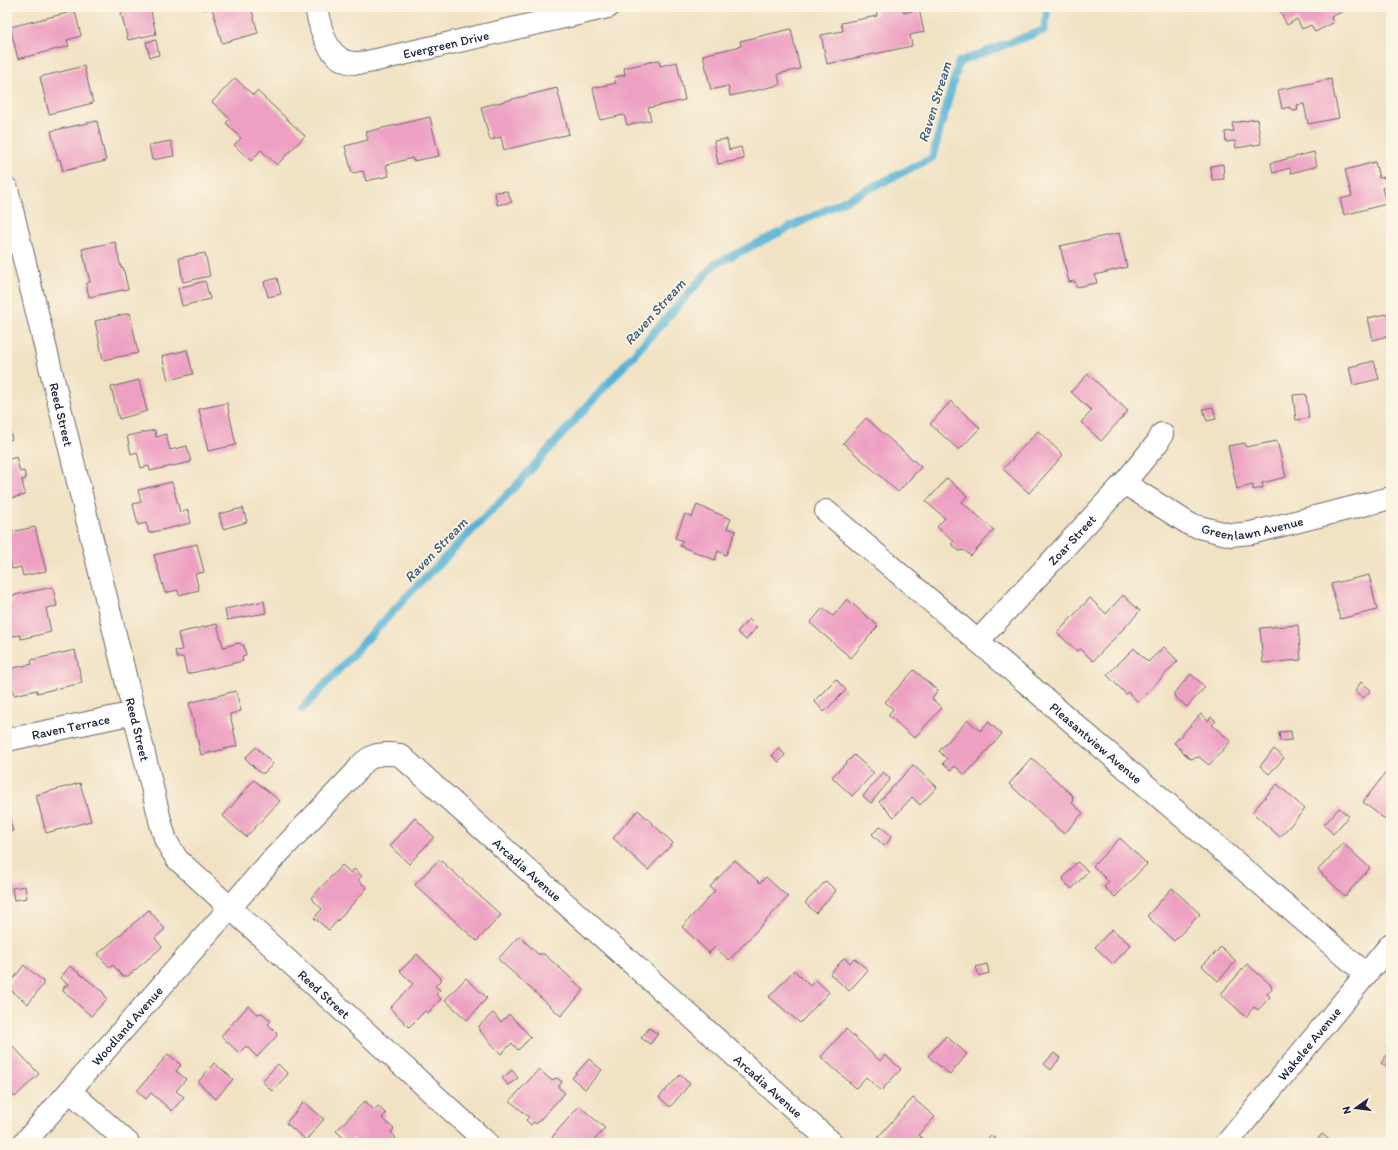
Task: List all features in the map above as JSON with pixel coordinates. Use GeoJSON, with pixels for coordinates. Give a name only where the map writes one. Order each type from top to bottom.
{"type":"FeatureCollection","features":[{"type":"Feature","properties":{"kind":"street","name":"Evergreen Drive"},"geometry":{"type":"LineString","coordinates":[[316,7],[326,39],[332,50],[345,61],[355,63],[385,58],[608,7]]}},
{"type":"Feature","properties":{"kind":"street","name":"Reed Street"},"geometry":{"type":"LineString","coordinates":[[7,189],[161,824],[168,847],[177,859],[487,1143]]}},
{"type":"Feature","properties":{"kind":"street","name":"Zoar Street"},"geometry":{"type":"LineString","coordinates":[[978,641],[1124,483],[1158,442],[1162,434]]}},
{"type":"Feature","properties":{"kind":"street","name":"Greenlawn Avenue"},"geometry":{"type":"LineString","coordinates":[[1124,483],[1191,525],[1231,535],[1251,532],[1391,498]]}},
{"type":"Feature","properties":{"kind":"street","name":"Pleasantview Avenue"},"geometry":{"type":"LineString","coordinates":[[826,511],[1366,974]]}},
{"type":"Feature","properties":{"kind":"street","name":"Raven Terrace"},"geometry":{"type":"LineString","coordinates":[[7,740],[134,713]]}},
{"type":"Feature","properties":{"kind":"street","name":"Arcadia Avenue"},"geometry":{"type":"LineString","coordinates":[[231,909],[270,862],[355,773],[364,760],[385,753],[400,755],[832,1143]]}},
{"type":"Feature","properties":{"kind":"street","name":"Woodland Avenue"},"geometry":{"type":"LineString","coordinates":[[24,1143],[231,909]]}},
{"type":"Feature","properties":{"kind":"street","name":"Wakelee Avenue"},"geometry":{"type":"LineString","coordinates":[[1228,1143],[1391,944]]}},
{"type":"Feature","properties":{"kind":"street"},"geometry":{"type":"LineString","coordinates":[[70,1091],[128,1143]]}},
{"type":"Feature","properties":{"kind":"building"},"geometry":{"type":"Polygon","coordinates":[[[133,7],[150,7],[156,34],[128,40],[121,13],[134,10],[133,7]]]}},
{"type":"Feature","properties":{"kind":"building"},"geometry":{"type":"Polygon","coordinates":[[[202,7],[251,7],[258,33],[222,43],[212,8],[203,10],[202,7]]]}},
{"type":"Feature","properties":{"kind":"building"},"geometry":{"type":"Polygon","coordinates":[[[892,7],[903,7],[904,13],[919,9],[924,32],[910,35],[912,46],[827,64],[821,35],[843,31],[841,23],[877,16],[876,10],[892,7]]]}},
{"type":"Feature","properties":{"kind":"building"},"geometry":{"type":"Polygon","coordinates":[[[1278,7],[1344,7],[1346,10],[1331,17],[1333,23],[1315,32],[1311,25],[1302,29],[1297,19],[1287,25],[1278,7]]]}},
{"type":"Feature","properties":{"kind":"building"},"geometry":{"type":"Polygon","coordinates":[[[75,11],[81,36],[67,40],[69,46],[18,59],[10,27],[75,11]]]}},
{"type":"Feature","properties":{"kind":"building"},"geometry":{"type":"Polygon","coordinates":[[[791,29],[800,69],[778,74],[780,85],[730,96],[728,86],[711,90],[703,55],[741,46],[740,41],[791,29]]]}},
{"type":"Feature","properties":{"kind":"building"},"geometry":{"type":"Polygon","coordinates":[[[156,40],[159,55],[150,57],[146,42],[156,40]]]}},
{"type":"Feature","properties":{"kind":"building"},"geometry":{"type":"Polygon","coordinates":[[[659,60],[660,66],[677,62],[685,100],[648,108],[651,120],[627,125],[624,115],[600,120],[593,88],[616,83],[614,77],[625,75],[624,68],[659,60]]]}},
{"type":"Feature","properties":{"kind":"building"},"geometry":{"type":"Polygon","coordinates":[[[84,66],[93,103],[49,114],[40,77],[84,66]]]}},
{"type":"Feature","properties":{"kind":"building"},"geometry":{"type":"Polygon","coordinates":[[[235,78],[253,95],[257,91],[305,136],[277,165],[261,150],[251,161],[234,145],[241,138],[226,123],[230,119],[212,102],[235,78]]]}},
{"type":"Feature","properties":{"kind":"building"},"geometry":{"type":"Polygon","coordinates":[[[1331,79],[1339,118],[1308,124],[1304,104],[1297,105],[1298,110],[1293,111],[1289,107],[1282,109],[1278,90],[1331,79]]]}},
{"type":"Feature","properties":{"kind":"building"},"geometry":{"type":"Polygon","coordinates":[[[557,88],[569,134],[504,150],[501,137],[490,140],[481,107],[557,88]]]}},
{"type":"Feature","properties":{"kind":"building"},"geometry":{"type":"Polygon","coordinates":[[[430,117],[439,156],[413,161],[412,158],[386,165],[389,176],[366,181],[363,171],[352,173],[345,146],[368,140],[366,132],[430,117]]]}},
{"type":"Feature","properties":{"kind":"building"},"geometry":{"type":"Polygon","coordinates":[[[1257,119],[1261,144],[1236,148],[1235,141],[1226,142],[1225,132],[1234,131],[1232,123],[1257,119]]]}},
{"type":"Feature","properties":{"kind":"building"},"geometry":{"type":"Polygon","coordinates":[[[97,121],[106,161],[63,171],[60,159],[58,160],[51,131],[97,121]]]}},
{"type":"Feature","properties":{"kind":"building"},"geometry":{"type":"Polygon","coordinates":[[[727,139],[729,150],[741,147],[744,159],[718,164],[714,141],[727,139]]]}},
{"type":"Feature","properties":{"kind":"building"},"geometry":{"type":"Polygon","coordinates":[[[171,141],[174,156],[152,160],[149,145],[171,141]]]}},
{"type":"Feature","properties":{"kind":"building"},"geometry":{"type":"Polygon","coordinates":[[[1314,152],[1317,166],[1291,173],[1290,168],[1273,173],[1271,163],[1314,152]]]}},
{"type":"Feature","properties":{"kind":"building"},"geometry":{"type":"Polygon","coordinates":[[[1375,162],[1379,178],[1384,177],[1387,187],[1382,188],[1386,204],[1344,215],[1340,199],[1352,196],[1345,170],[1375,162]]]}},
{"type":"Feature","properties":{"kind":"building"},"geometry":{"type":"Polygon","coordinates":[[[1223,164],[1224,179],[1212,180],[1211,166],[1223,164]]]}},
{"type":"Feature","properties":{"kind":"building"},"geometry":{"type":"Polygon","coordinates":[[[507,191],[512,202],[497,205],[495,192],[507,191]]]}},
{"type":"Feature","properties":{"kind":"building"},"geometry":{"type":"Polygon","coordinates":[[[1119,233],[1127,267],[1095,275],[1097,283],[1076,287],[1075,281],[1069,282],[1060,246],[1119,233]]]}},
{"type":"Feature","properties":{"kind":"building"},"geometry":{"type":"Polygon","coordinates":[[[115,242],[128,289],[89,297],[86,283],[90,282],[82,249],[115,242]]]}},
{"type":"Feature","properties":{"kind":"building"},"geometry":{"type":"Polygon","coordinates":[[[205,253],[210,276],[183,282],[179,258],[205,253]]]}},
{"type":"Feature","properties":{"kind":"building"},"geometry":{"type":"Polygon","coordinates":[[[277,278],[281,294],[268,297],[264,282],[277,278]]]}},
{"type":"Feature","properties":{"kind":"building"},"geometry":{"type":"Polygon","coordinates":[[[205,281],[210,299],[182,306],[178,288],[205,281]]]}},
{"type":"Feature","properties":{"kind":"building"},"geometry":{"type":"Polygon","coordinates":[[[130,313],[138,353],[103,360],[95,321],[130,313]]]}},
{"type":"Feature","properties":{"kind":"building"},"geometry":{"type":"Polygon","coordinates":[[[1391,313],[1391,335],[1373,340],[1368,318],[1391,313]]]}},
{"type":"Feature","properties":{"kind":"building"},"geometry":{"type":"Polygon","coordinates":[[[187,350],[193,374],[168,380],[162,356],[187,350]]]}},
{"type":"Feature","properties":{"kind":"building"},"geometry":{"type":"Polygon","coordinates":[[[1374,361],[1379,379],[1353,385],[1349,367],[1374,361]]]}},
{"type":"Feature","properties":{"kind":"building"},"geometry":{"type":"Polygon","coordinates":[[[1088,374],[1128,411],[1101,441],[1081,422],[1092,411],[1071,392],[1088,374]]]}},
{"type":"Feature","properties":{"kind":"building"},"geometry":{"type":"Polygon","coordinates":[[[139,380],[147,411],[119,419],[111,387],[139,380]]]}},
{"type":"Feature","properties":{"kind":"building"},"geometry":{"type":"Polygon","coordinates":[[[1306,394],[1309,418],[1296,420],[1293,395],[1306,394]]]}},
{"type":"Feature","properties":{"kind":"building"},"geometry":{"type":"Polygon","coordinates":[[[951,401],[980,428],[959,450],[930,424],[951,401]]]}},
{"type":"Feature","properties":{"kind":"building"},"geometry":{"type":"Polygon","coordinates":[[[227,403],[236,445],[208,451],[199,409],[227,403]]]}},
{"type":"Feature","properties":{"kind":"building"},"geometry":{"type":"Polygon","coordinates":[[[1213,407],[1216,419],[1207,421],[1203,409],[1213,407]]]}},
{"type":"Feature","properties":{"kind":"building"},"geometry":{"type":"Polygon","coordinates":[[[866,418],[921,467],[898,492],[843,443],[866,418]]]}},
{"type":"Feature","properties":{"kind":"building"},"geometry":{"type":"Polygon","coordinates":[[[7,420],[12,439],[7,441],[7,420]]]}},
{"type":"Feature","properties":{"kind":"building"},"geometry":{"type":"Polygon","coordinates":[[[155,430],[156,437],[166,434],[170,450],[187,446],[191,462],[150,471],[149,466],[141,468],[137,452],[131,454],[127,436],[155,430]]]}},
{"type":"Feature","properties":{"kind":"building"},"geometry":{"type":"Polygon","coordinates":[[[1038,431],[1063,455],[1029,493],[1003,469],[1038,431]]]}},
{"type":"Feature","properties":{"kind":"building"},"geometry":{"type":"Polygon","coordinates":[[[1277,441],[1286,477],[1262,483],[1263,488],[1253,490],[1253,485],[1237,489],[1228,446],[1245,443],[1246,447],[1277,441]]]}},
{"type":"Feature","properties":{"kind":"building"},"geometry":{"type":"Polygon","coordinates":[[[16,457],[20,472],[24,471],[26,479],[22,480],[25,495],[7,499],[7,460],[16,457]]]}},
{"type":"Feature","properties":{"kind":"building"},"geometry":{"type":"Polygon","coordinates":[[[947,478],[967,496],[962,502],[994,530],[971,556],[964,550],[959,551],[951,544],[954,541],[937,527],[945,518],[926,502],[947,478]]]}},
{"type":"Feature","properties":{"kind":"building"},"geometry":{"type":"Polygon","coordinates":[[[172,482],[180,512],[188,510],[191,523],[149,533],[146,523],[138,525],[133,504],[141,502],[138,490],[172,482]]]}},
{"type":"Feature","properties":{"kind":"building"},"geometry":{"type":"Polygon","coordinates":[[[697,505],[731,519],[727,528],[736,531],[726,555],[718,551],[715,560],[680,546],[683,541],[675,538],[685,514],[692,517],[697,505]]]}},
{"type":"Feature","properties":{"kind":"building"},"geometry":{"type":"Polygon","coordinates":[[[243,508],[247,522],[223,529],[219,514],[243,508]]]}},
{"type":"Feature","properties":{"kind":"building"},"geometry":{"type":"Polygon","coordinates":[[[35,527],[46,571],[23,576],[21,567],[12,569],[7,548],[7,533],[35,527]]]}},
{"type":"Feature","properties":{"kind":"building"},"geometry":{"type":"Polygon","coordinates":[[[197,544],[204,572],[195,574],[199,590],[179,595],[178,590],[165,593],[154,555],[197,544]]]}},
{"type":"Feature","properties":{"kind":"building"},"geometry":{"type":"Polygon","coordinates":[[[1369,575],[1377,610],[1340,619],[1331,584],[1369,575]]]}},
{"type":"Feature","properties":{"kind":"building"},"geometry":{"type":"Polygon","coordinates":[[[53,587],[57,606],[46,608],[51,632],[21,639],[20,635],[7,637],[7,605],[12,604],[10,596],[53,587]]]}},
{"type":"Feature","properties":{"kind":"building"},"geometry":{"type":"Polygon","coordinates":[[[1123,595],[1140,611],[1093,661],[1081,649],[1077,651],[1057,633],[1090,598],[1106,614],[1123,595]]]}},
{"type":"Feature","properties":{"kind":"building"},"geometry":{"type":"Polygon","coordinates":[[[847,599],[878,626],[851,658],[810,623],[823,608],[833,616],[847,599]]]}},
{"type":"Feature","properties":{"kind":"building"},"geometry":{"type":"Polygon","coordinates":[[[264,601],[266,613],[227,620],[225,609],[264,601]]]}},
{"type":"Feature","properties":{"kind":"building"},"geometry":{"type":"Polygon","coordinates":[[[749,619],[757,627],[746,640],[737,632],[749,619]]]}},
{"type":"Feature","properties":{"kind":"building"},"geometry":{"type":"Polygon","coordinates":[[[217,624],[223,647],[239,643],[244,646],[246,655],[242,656],[243,661],[187,674],[183,657],[177,658],[175,651],[182,650],[178,633],[217,624]]]}},
{"type":"Feature","properties":{"kind":"building"},"geometry":{"type":"Polygon","coordinates":[[[1298,625],[1301,660],[1263,663],[1260,628],[1298,625]]]}},
{"type":"Feature","properties":{"kind":"building"},"geometry":{"type":"Polygon","coordinates":[[[1164,647],[1178,661],[1138,702],[1128,692],[1126,694],[1107,675],[1134,648],[1148,662],[1164,647]]]}},
{"type":"Feature","properties":{"kind":"building"},"geometry":{"type":"Polygon","coordinates":[[[75,650],[82,683],[37,693],[37,690],[14,695],[8,669],[32,664],[31,660],[75,650]]]}},
{"type":"Feature","properties":{"kind":"building"},"geometry":{"type":"Polygon","coordinates":[[[914,670],[938,691],[932,699],[942,708],[914,738],[888,715],[893,709],[885,702],[914,670]]]}},
{"type":"Feature","properties":{"kind":"building"},"geometry":{"type":"Polygon","coordinates":[[[1191,674],[1205,687],[1187,707],[1174,696],[1174,693],[1191,674]]]}},
{"type":"Feature","properties":{"kind":"building"},"geometry":{"type":"Polygon","coordinates":[[[836,679],[846,690],[824,712],[814,701],[836,679]]]}},
{"type":"Feature","properties":{"kind":"building"},"geometry":{"type":"Polygon","coordinates":[[[1361,682],[1371,690],[1363,698],[1355,691],[1361,682]]]}},
{"type":"Feature","properties":{"kind":"building"},"geometry":{"type":"Polygon","coordinates":[[[236,691],[241,711],[230,714],[237,746],[201,755],[189,703],[236,691]]]}},
{"type":"Feature","properties":{"kind":"building"},"geometry":{"type":"Polygon","coordinates":[[[1201,714],[1208,721],[1211,717],[1216,721],[1212,725],[1231,741],[1209,765],[1199,757],[1190,759],[1174,743],[1201,714]]]}},
{"type":"Feature","properties":{"kind":"building"},"geometry":{"type":"Polygon","coordinates":[[[968,720],[980,731],[988,722],[1002,734],[965,775],[955,766],[951,770],[943,763],[947,759],[939,751],[968,720]]]}},
{"type":"Feature","properties":{"kind":"building"},"geometry":{"type":"Polygon","coordinates":[[[1291,731],[1292,740],[1280,741],[1279,732],[1291,731]]]}},
{"type":"Feature","properties":{"kind":"building"},"geometry":{"type":"Polygon","coordinates":[[[256,747],[273,764],[264,773],[260,773],[245,758],[256,747]]]}},
{"type":"Feature","properties":{"kind":"building"},"geometry":{"type":"Polygon","coordinates":[[[779,748],[785,755],[779,762],[772,756],[779,748]]]}},
{"type":"Feature","properties":{"kind":"building"},"geometry":{"type":"Polygon","coordinates":[[[1274,749],[1284,758],[1269,774],[1260,766],[1274,749]]]}},
{"type":"Feature","properties":{"kind":"building"},"geometry":{"type":"Polygon","coordinates":[[[854,755],[874,773],[852,796],[832,777],[854,755]]]}},
{"type":"Feature","properties":{"kind":"building"},"geometry":{"type":"Polygon","coordinates":[[[1032,758],[1073,796],[1072,803],[1083,813],[1064,834],[1009,784],[1032,758]]]}},
{"type":"Feature","properties":{"kind":"building"},"geometry":{"type":"Polygon","coordinates":[[[913,765],[937,787],[920,805],[912,797],[894,817],[879,802],[913,765]]]}},
{"type":"Feature","properties":{"kind":"building"},"geometry":{"type":"Polygon","coordinates":[[[1391,766],[1391,824],[1363,802],[1391,766]]]}},
{"type":"Feature","properties":{"kind":"building"},"geometry":{"type":"Polygon","coordinates":[[[883,772],[889,777],[890,780],[871,803],[863,796],[883,772]]]}},
{"type":"Feature","properties":{"kind":"building"},"geometry":{"type":"Polygon","coordinates":[[[254,780],[280,801],[246,837],[223,816],[254,780]]]}},
{"type":"Feature","properties":{"kind":"building"},"geometry":{"type":"Polygon","coordinates":[[[80,783],[91,821],[46,833],[36,795],[80,783]]]}},
{"type":"Feature","properties":{"kind":"building"},"geometry":{"type":"Polygon","coordinates":[[[1277,784],[1305,809],[1280,837],[1252,812],[1277,784]]]}},
{"type":"Feature","properties":{"kind":"building"},"geometry":{"type":"Polygon","coordinates":[[[1339,808],[1349,816],[1333,834],[1324,825],[1339,808]]]}},
{"type":"Feature","properties":{"kind":"building"},"geometry":{"type":"Polygon","coordinates":[[[7,810],[13,831],[7,832],[7,810]]]}},
{"type":"Feature","properties":{"kind":"building"},"geometry":{"type":"Polygon","coordinates":[[[638,810],[673,843],[648,870],[613,838],[638,810]]]}},
{"type":"Feature","properties":{"kind":"building"},"geometry":{"type":"Polygon","coordinates":[[[415,818],[434,837],[409,864],[390,846],[415,818]]]}},
{"type":"Feature","properties":{"kind":"building"},"geometry":{"type":"Polygon","coordinates":[[[881,826],[891,836],[889,841],[884,846],[872,834],[881,826]]]}},
{"type":"Feature","properties":{"kind":"building"},"geometry":{"type":"Polygon","coordinates":[[[1120,838],[1147,864],[1115,897],[1104,887],[1109,882],[1093,866],[1120,838]]]}},
{"type":"Feature","properties":{"kind":"building"},"geometry":{"type":"Polygon","coordinates":[[[1343,843],[1370,868],[1345,896],[1318,870],[1343,843]]]}},
{"type":"Feature","properties":{"kind":"building"},"geometry":{"type":"Polygon","coordinates":[[[439,859],[501,915],[477,941],[415,885],[439,859]]]}},
{"type":"Feature","properties":{"kind":"building"},"geometry":{"type":"Polygon","coordinates":[[[735,860],[760,883],[766,877],[788,897],[729,960],[715,947],[709,953],[682,927],[715,891],[710,887],[735,860]]]}},
{"type":"Feature","properties":{"kind":"building"},"geometry":{"type":"Polygon","coordinates":[[[1077,862],[1088,871],[1072,889],[1065,883],[1063,878],[1077,862]]]}},
{"type":"Feature","properties":{"kind":"building"},"geometry":{"type":"Polygon","coordinates":[[[342,865],[351,873],[354,869],[362,876],[358,880],[367,888],[329,930],[314,918],[322,909],[311,898],[342,865]]]}},
{"type":"Feature","properties":{"kind":"building"},"geometry":{"type":"Polygon","coordinates":[[[826,881],[836,891],[816,913],[805,903],[826,881]]]}},
{"type":"Feature","properties":{"kind":"building"},"geometry":{"type":"Polygon","coordinates":[[[25,886],[27,898],[14,900],[12,888],[25,886]]]}},
{"type":"Feature","properties":{"kind":"building"},"geometry":{"type":"Polygon","coordinates":[[[1172,888],[1200,914],[1174,941],[1147,916],[1172,888]]]}},
{"type":"Feature","properties":{"kind":"building"},"geometry":{"type":"Polygon","coordinates":[[[149,910],[165,929],[155,938],[162,947],[128,976],[122,976],[113,965],[110,968],[98,954],[149,910]]]}},
{"type":"Feature","properties":{"kind":"building"},"geometry":{"type":"Polygon","coordinates":[[[1112,929],[1131,945],[1113,964],[1095,947],[1112,929]]]}},
{"type":"Feature","properties":{"kind":"building"},"geometry":{"type":"Polygon","coordinates":[[[519,936],[538,954],[544,954],[584,990],[561,1016],[498,959],[519,936]]]}},
{"type":"Feature","properties":{"kind":"building"},"geometry":{"type":"Polygon","coordinates":[[[1221,947],[1236,961],[1218,981],[1202,966],[1221,947]]]}},
{"type":"Feature","properties":{"kind":"building"},"geometry":{"type":"Polygon","coordinates":[[[417,954],[442,979],[435,986],[440,990],[436,994],[441,999],[428,1013],[425,1011],[409,1027],[390,1008],[413,984],[400,971],[417,954]]]}},
{"type":"Feature","properties":{"kind":"building"},"geometry":{"type":"Polygon","coordinates":[[[844,958],[850,963],[854,958],[868,970],[849,991],[830,974],[844,958]]]}},
{"type":"Feature","properties":{"kind":"building"},"geometry":{"type":"Polygon","coordinates":[[[987,964],[989,973],[979,976],[976,967],[987,964]]]}},
{"type":"Feature","properties":{"kind":"building"},"geometry":{"type":"Polygon","coordinates":[[[1247,964],[1271,985],[1272,988],[1267,994],[1270,997],[1258,1010],[1254,1007],[1246,1017],[1221,994],[1247,964]]]}},
{"type":"Feature","properties":{"kind":"building"},"geometry":{"type":"Polygon","coordinates":[[[24,965],[43,981],[43,985],[28,1004],[7,987],[24,965]]]}},
{"type":"Feature","properties":{"kind":"building"},"geometry":{"type":"Polygon","coordinates":[[[70,966],[102,991],[107,999],[91,1016],[63,991],[64,987],[68,984],[60,978],[70,966]]]}},
{"type":"Feature","properties":{"kind":"building"},"geometry":{"type":"Polygon","coordinates":[[[794,970],[810,986],[816,980],[829,992],[800,1023],[769,997],[794,970]]]}},
{"type":"Feature","properties":{"kind":"building"},"geometry":{"type":"Polygon","coordinates":[[[466,978],[487,998],[467,1020],[445,1000],[466,978]]]}},
{"type":"Feature","properties":{"kind":"building"},"geometry":{"type":"Polygon","coordinates":[[[248,1006],[257,1014],[262,1013],[271,1021],[268,1024],[276,1032],[277,1036],[257,1057],[246,1046],[239,1053],[221,1036],[248,1006]]]}},
{"type":"Feature","properties":{"kind":"building"},"geometry":{"type":"Polygon","coordinates":[[[493,1013],[501,1022],[509,1014],[531,1037],[518,1050],[512,1043],[501,1054],[479,1030],[479,1026],[493,1013]]]}},
{"type":"Feature","properties":{"kind":"building"},"geometry":{"type":"Polygon","coordinates":[[[649,1028],[658,1034],[650,1044],[641,1038],[649,1028]]]}},
{"type":"Feature","properties":{"kind":"building"},"geometry":{"type":"Polygon","coordinates":[[[846,1029],[880,1061],[885,1055],[901,1069],[881,1091],[866,1077],[856,1088],[821,1057],[846,1029]]]}},
{"type":"Feature","properties":{"kind":"building"},"geometry":{"type":"Polygon","coordinates":[[[946,1036],[967,1054],[950,1075],[928,1056],[946,1036]]]}},
{"type":"Feature","properties":{"kind":"building"},"geometry":{"type":"Polygon","coordinates":[[[7,1040],[39,1074],[15,1097],[7,1089],[7,1040]]]}},
{"type":"Feature","properties":{"kind":"building"},"geometry":{"type":"Polygon","coordinates":[[[1391,1040],[1391,1050],[1386,1047],[1391,1040]]]}},
{"type":"Feature","properties":{"kind":"building"},"geometry":{"type":"Polygon","coordinates":[[[1391,1050],[1391,1071],[1381,1063],[1391,1050]]]}},
{"type":"Feature","properties":{"kind":"building"},"geometry":{"type":"Polygon","coordinates":[[[1054,1053],[1060,1058],[1051,1070],[1044,1064],[1054,1053]]]}},
{"type":"Feature","properties":{"kind":"building"},"geometry":{"type":"Polygon","coordinates":[[[168,1054],[181,1065],[176,1071],[186,1079],[176,1091],[184,1097],[172,1111],[151,1093],[146,1099],[137,1091],[168,1054]]]}},
{"type":"Feature","properties":{"kind":"building"},"geometry":{"type":"Polygon","coordinates":[[[589,1059],[602,1070],[585,1089],[572,1078],[589,1059]]]}},
{"type":"Feature","properties":{"kind":"building"},"geometry":{"type":"Polygon","coordinates":[[[214,1063],[233,1079],[216,1099],[198,1082],[214,1063]]]}},
{"type":"Feature","properties":{"kind":"building"},"geometry":{"type":"Polygon","coordinates":[[[278,1064],[288,1074],[272,1091],[262,1081],[278,1064]]]}},
{"type":"Feature","properties":{"kind":"building"},"geometry":{"type":"Polygon","coordinates":[[[539,1069],[551,1080],[557,1078],[562,1082],[558,1087],[565,1093],[536,1124],[534,1122],[531,1125],[526,1120],[529,1117],[510,1101],[539,1069]]]}},
{"type":"Feature","properties":{"kind":"building"},"geometry":{"type":"Polygon","coordinates":[[[512,1070],[518,1078],[508,1085],[502,1078],[512,1070]]]}},
{"type":"Feature","properties":{"kind":"building"},"geometry":{"type":"Polygon","coordinates":[[[680,1075],[690,1084],[670,1107],[659,1097],[680,1075]]]}},
{"type":"Feature","properties":{"kind":"building"},"geometry":{"type":"Polygon","coordinates":[[[913,1098],[935,1117],[918,1135],[927,1143],[884,1143],[878,1137],[913,1098]]]}},
{"type":"Feature","properties":{"kind":"building"},"geometry":{"type":"Polygon","coordinates":[[[365,1101],[374,1110],[378,1106],[386,1114],[382,1118],[394,1129],[391,1132],[396,1138],[391,1143],[357,1143],[353,1138],[349,1143],[336,1131],[365,1101]]]}},
{"type":"Feature","properties":{"kind":"building"},"geometry":{"type":"Polygon","coordinates":[[[304,1102],[324,1119],[306,1140],[286,1123],[304,1102]]]}},
{"type":"Feature","properties":{"kind":"building"},"geometry":{"type":"Polygon","coordinates":[[[579,1106],[605,1128],[592,1143],[558,1143],[552,1137],[579,1106]]]}},
{"type":"Feature","properties":{"kind":"building"},"geometry":{"type":"Polygon","coordinates":[[[1322,1134],[1333,1143],[1315,1143],[1322,1134]]]}},
{"type":"Feature","properties":{"kind":"building"},"geometry":{"type":"Polygon","coordinates":[[[991,1135],[1000,1143],[983,1143],[991,1135]]]}},
{"type":"Feature","properties":{"kind":"waterway","name":"Raven Stream"},"geometry":{"type":"LineString","coordinates":[[302,709],[409,594],[515,487],[715,264],[932,158],[959,62],[1044,30],[1048,7]]}}]}
